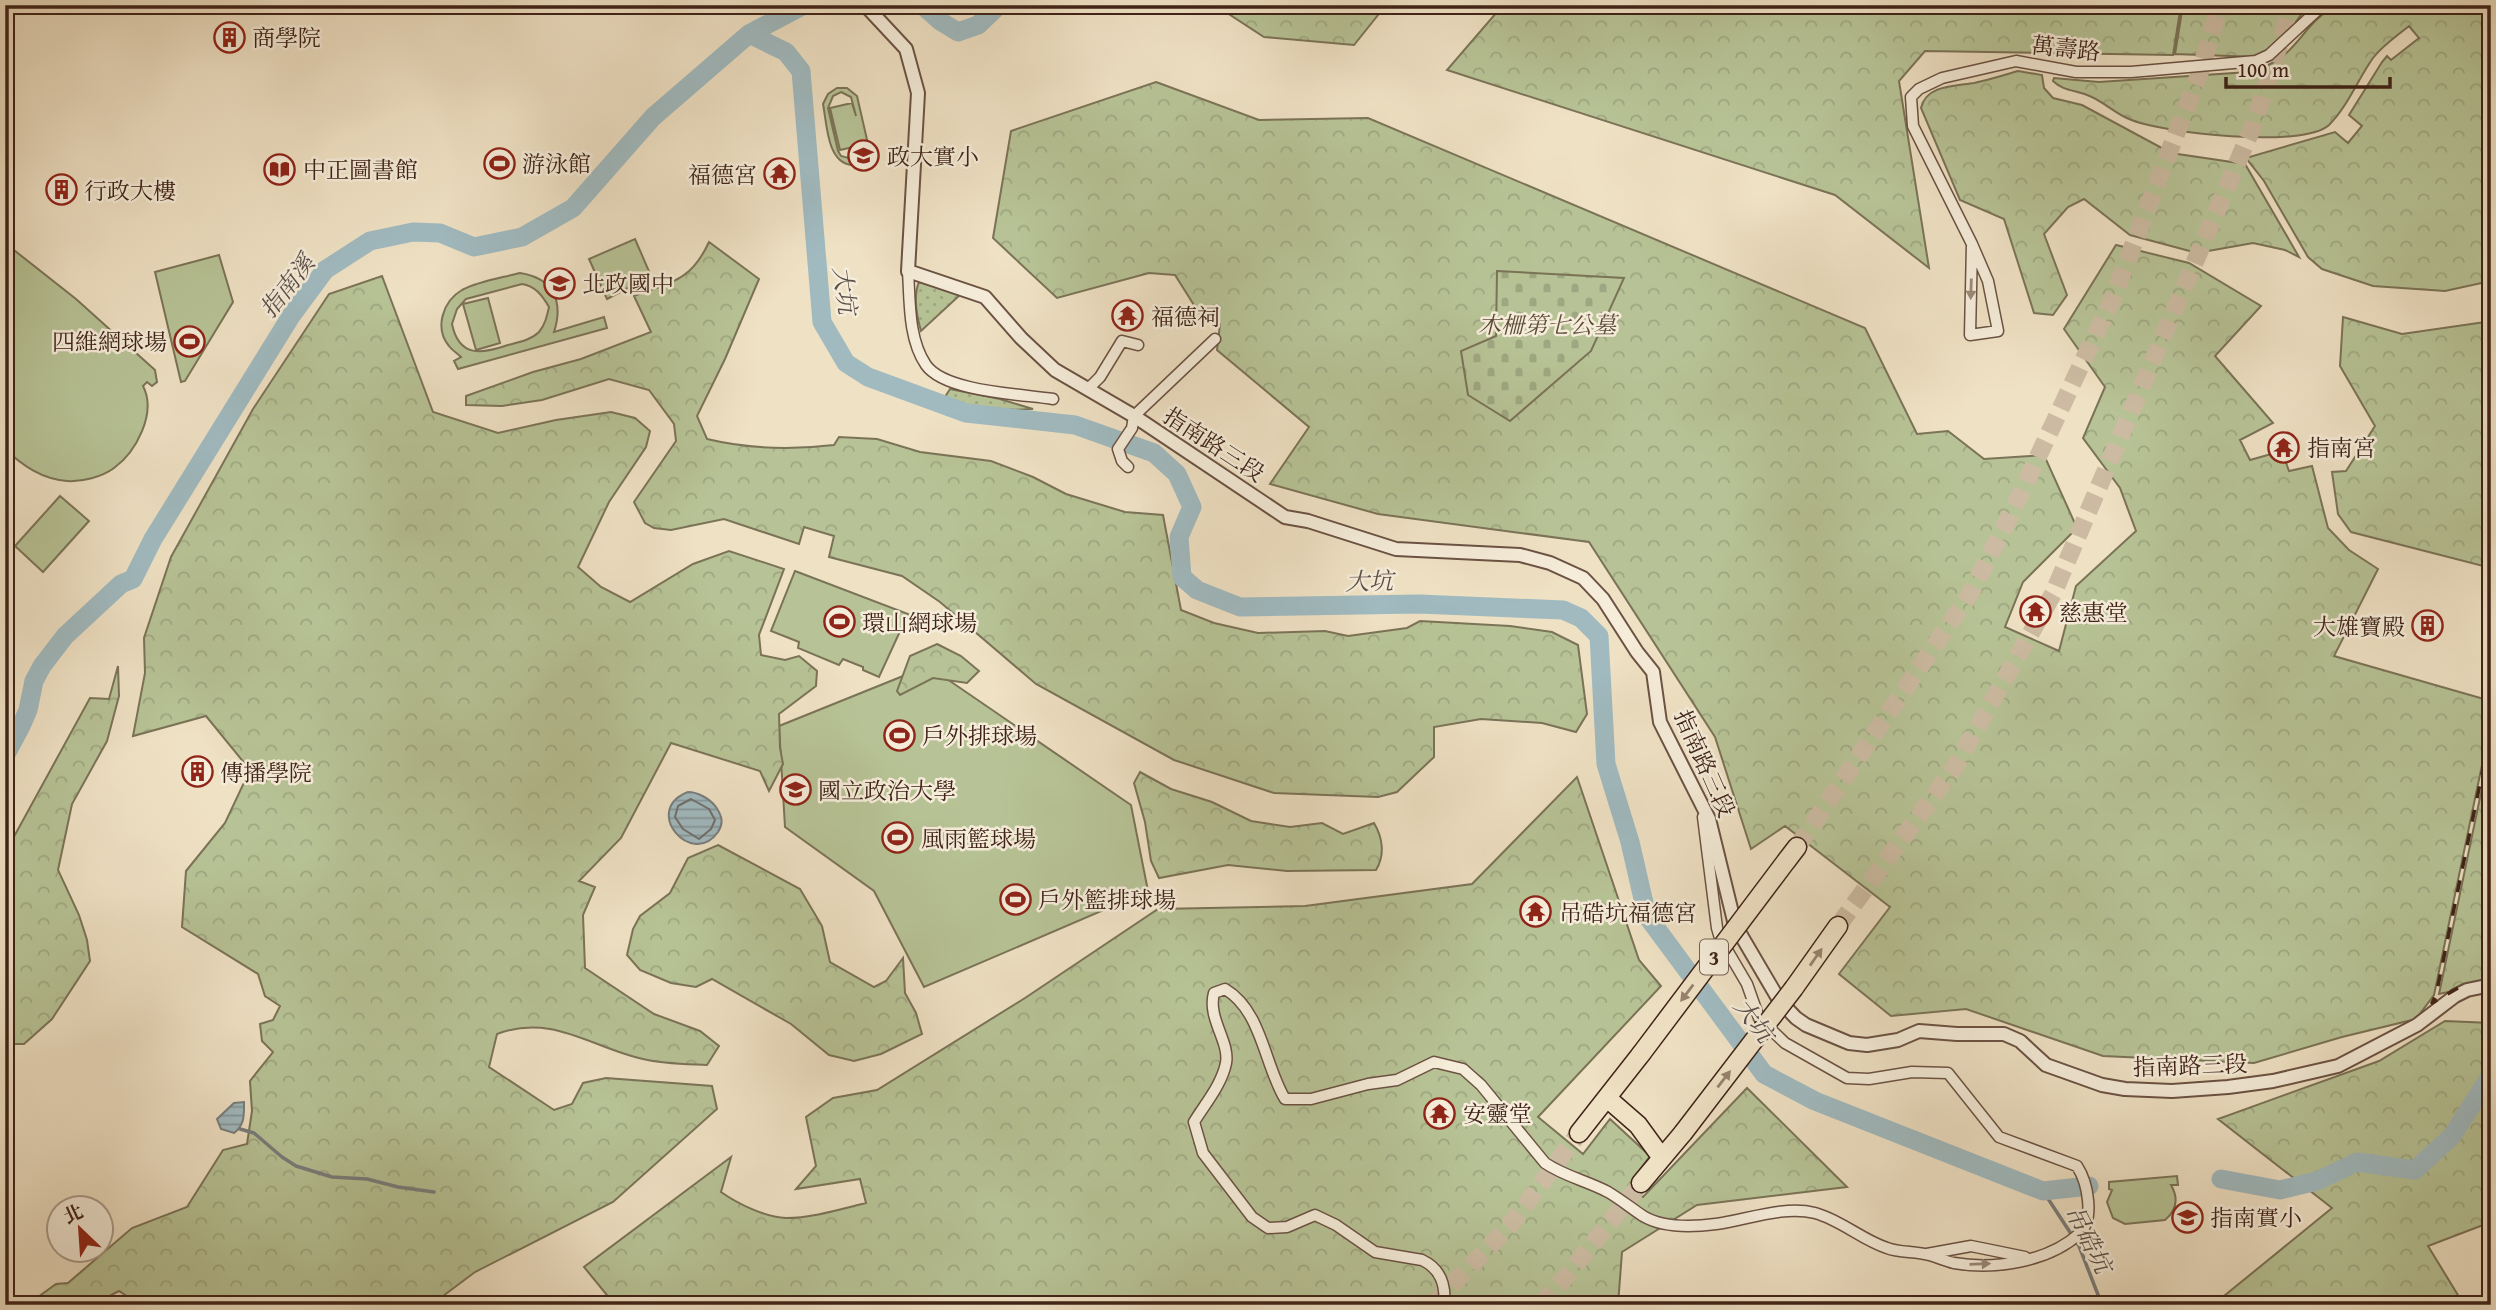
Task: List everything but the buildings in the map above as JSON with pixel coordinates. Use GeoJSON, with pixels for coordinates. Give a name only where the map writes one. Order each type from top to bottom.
{"type":"FeatureCollection","features":[{"type":"Feature","properties":{"kind":"highway","name":"3"},"geometry":{"type":"LineString","coordinates":[[1579,1133],[1642,1054],[1792,853]]}},
{"type":"Feature","properties":{"kind":"highway"},"geometry":{"type":"LineString","coordinates":[[1641,1182],[1683,1133],[1838,926]]}},
{"type":"Feature","properties":{"kind":"highway"},"geometry":{"type":"LineString","coordinates":[[1607,1098],[1638,1125],[1662,1158]]}},
{"type":"Feature","properties":{"kind":"street"},"geometry":{"type":"LineString","coordinates":[[865,5],[906,49],[918,93],[908,271],[913,329],[924,361],[932,372],[953,384],[1053,399]]}},
{"type":"Feature","properties":{"kind":"street","name":"萬壽路"},"geometry":{"type":"LineString","coordinates":[[1972,244],[1970,335],[1998,331],[1988,281],[1972,244],[1913,126],[1911,97],[1919,89],[1942,78],[2016,61],[2076,72],[2131,72],[2256,61],[2269,55],[2323,5]]}},
{"type":"Feature","properties":{"kind":"street","name":"指南路三段"},"geometry":{"type":"LineString","coordinates":[[908,271],[985,298],[1055,370],[1285,517],[1308,521],[1396,549],[1520,555],[1550,563],[1583,578],[1603,599],[1653,672],[1660,722],[1700,799],[1716,842],[1735,925],[1779,1000],[1806,1025],[1849,1043],[1867,1045],[1898,1040],[1919,1031],[2004,1034],[2020,1041],[2046,1065],[2057,1071],[2102,1085],[2172,1091],[2228,1087],[2338,1066],[2417,1026],[2455,996],[2467,990],[2491,985]]}},
{"type":"Feature","properties":{"kind":"street"},"geometry":{"type":"LineString","coordinates":[[1128,467],[1122,461],[1118,449],[1133,422],[1215,338]]}},
{"type":"Feature","properties":{"kind":"street"},"geometry":{"type":"LineString","coordinates":[[1088,389],[1100,377],[1122,341],[1138,345]]}},
{"type":"Feature","properties":{"kind":"street"},"geometry":{"type":"LineString","coordinates":[[1444,1305],[1445,1285],[1429,1264],[1422,1260],[1375,1252],[1315,1215],[1287,1227],[1268,1228],[1252,1217],[1203,1153],[1194,1122],[1221,1078],[1227,1061],[1211,1004],[1214,993],[1225,989],[1237,996],[1257,1028],[1276,1084],[1284,1099],[1311,1099],[1368,1084],[1397,1080],[1434,1062],[1463,1069],[1481,1085],[1545,1163],[1557,1171],[1610,1193],[1646,1218],[1663,1223],[1685,1226],[1714,1224],[1786,1212],[1815,1212],[1886,1248],[1926,1254],[1952,1263],[1976,1265],[2035,1259],[2057,1251],[2086,1228],[2090,1216],[2088,1202],[2077,1166],[1999,1137],[1948,1073],[1912,1072],[1869,1079],[1847,1078],[1785,1043],[1759,1018],[1747,984],[1717,928],[1700,799]]}},
{"type":"Feature","properties":{"kind":"street"},"geometry":{"type":"LineString","coordinates":[[1926,1254],[1971,1246],[2035,1259]]}},
{"type":"Feature","properties":{"kind":"green space"},"geometry":{"type":"Polygon","coordinates":[[[1215,5],[1386,5],[1354,45],[1264,37],[1215,5]]]}},
{"type":"Feature","properties":{"kind":"green space"},"geometry":{"type":"Polygon","coordinates":[[[1503,5],[2181,5],[2173,55],[1925,51],[1899,81],[1929,268],[1835,195],[1447,70],[1503,5]]]}},
{"type":"Feature","properties":{"kind":"green space"},"geometry":{"type":"Polygon","coordinates":[[[2183,5],[2308,5],[2288,33],[2269,51],[2257,57],[2175,54],[2183,5]]]}},
{"type":"Feature","properties":{"kind":"green space"},"geometry":{"type":"Polygon","coordinates":[[[2336,5],[2491,5],[2491,281],[2445,291],[2373,286],[2322,269],[2308,257],[2264,181],[2246,158],[2335,132],[2348,143],[2362,126],[2349,115],[2382,62],[2387,56],[2391,60],[2419,38],[2409,26],[2373,58],[2329,125],[2314,132],[2291,136],[2231,136],[2146,124],[2129,119],[2092,97],[2065,89],[2053,81],[2054,78],[2099,82],[2249,72],[2279,59],[2323,13],[2336,5]]]}},
{"type":"Feature","properties":{"kind":"green space"},"geometry":{"type":"Polygon","coordinates":[[[2018,71],[2042,75],[2044,88],[2053,98],[2082,105],[2171,153],[2245,164],[2299,257],[2285,250],[2253,243],[2197,253],[2130,235],[2084,199],[2068,207],[2044,234],[2067,295],[2053,315],[2034,313],[2004,219],[1960,200],[1921,108],[1929,95],[1942,88],[1980,82],[2018,71]]]}},
{"type":"Feature","properties":{"kind":"green space"},"geometry":{"type":"Polygon","coordinates":[[[1156,82],[1259,120],[1368,118],[1865,328],[1917,434],[1948,431],[1984,459],[2044,455],[2077,528],[2023,582],[2005,627],[2059,651],[2076,586],[2136,531],[2120,488],[2083,438],[2105,387],[2064,329],[2116,245],[2189,263],[2261,306],[2215,356],[2273,423],[2240,440],[2250,460],[2282,451],[2289,471],[2312,466],[2328,528],[2349,550],[2378,569],[2334,656],[2491,701],[2491,722],[2434,995],[2416,1019],[2254,1063],[2103,1056],[1966,1009],[1891,1016],[1839,974],[1890,907],[1785,826],[1751,849],[1715,737],[1589,542],[1378,514],[1270,484],[1309,427],[1217,350],[1220,324],[1199,313],[1175,275],[1149,273],[1057,298],[993,238],[1011,131],[1156,82]]]}},
{"type":"Feature","properties":{"kind":"green space"},"geometry":{"type":"Polygon","coordinates":[[[837,88],[847,88],[857,96],[868,144],[860,161],[851,165],[837,157],[830,141],[823,104],[828,94],[837,88]],[[841,92],[833,96],[828,108],[838,151],[841,156],[852,159],[860,153],[862,145],[840,150],[830,108],[852,103],[856,116],[851,97],[841,92]]]}},
{"type":"Feature","properties":{"kind":"green space"},"geometry":{"type":"Polygon","coordinates":[[[635,239],[651,276],[607,299],[589,259],[635,239]]]}},
{"type":"Feature","properties":{"kind":"green space"},"geometry":{"type":"Polygon","coordinates":[[[709,242],[759,279],[697,416],[707,439],[755,447],[802,448],[834,445],[839,437],[877,439],[920,452],[991,461],[1033,477],[1066,494],[1125,512],[1163,515],[1181,610],[1214,623],[1258,633],[1325,631],[1348,636],[1407,628],[1420,621],[1510,626],[1552,632],[1578,645],[1587,714],[1576,732],[1542,723],[1481,719],[1434,727],[1434,757],[1397,792],[1378,797],[1274,793],[1174,760],[1036,684],[940,602],[902,576],[829,557],[834,536],[804,527],[799,544],[724,519],[671,530],[654,528],[645,523],[634,502],[676,441],[674,424],[649,390],[609,379],[542,400],[502,406],[466,405],[466,396],[533,372],[581,359],[651,332],[634,296],[670,283],[687,273],[709,242]]]}},
{"type":"Feature","properties":{"kind":"green space"},"geometry":{"type":"Polygon","coordinates":[[[5,243],[76,299],[155,370],[157,382],[152,386],[147,382],[143,386],[147,397],[146,420],[137,442],[122,461],[104,474],[79,481],[49,478],[33,471],[5,449],[5,243]]]}},
{"type":"Feature","properties":{"kind":"green space","name":"四維網球場"},"geometry":{"type":"Polygon","coordinates":[[[219,255],[233,302],[185,381],[181,382],[155,272],[219,255]]]}},
{"type":"Feature","properties":{"kind":"green space","name":"木柵第七公墓"},"geometry":{"type":"Polygon","coordinates":[[[1497,271],[1624,278],[1591,351],[1510,421],[1468,395],[1461,351],[1496,336],[1497,271]]]}},
{"type":"Feature","properties":{"kind":"green space"},"geometry":{"type":"Polygon","coordinates":[[[520,273],[541,280],[553,293],[558,310],[554,332],[604,317],[607,328],[458,369],[454,361],[461,357],[449,346],[442,331],[443,315],[450,301],[469,287],[520,273]],[[522,284],[466,299],[457,309],[452,324],[460,343],[473,351],[489,350],[525,340],[539,332],[549,307],[538,292],[522,284]]]}},
{"type":"Feature","properties":{"kind":"green space"},"geometry":{"type":"Polygon","coordinates":[[[382,276],[433,412],[498,433],[556,420],[611,412],[635,418],[650,431],[646,447],[609,502],[578,567],[601,587],[630,602],[693,564],[729,551],[784,569],[759,635],[761,655],[785,660],[799,656],[817,671],[816,686],[779,714],[783,764],[769,791],[760,771],[671,743],[621,838],[579,881],[595,887],[583,915],[585,968],[654,1014],[700,1031],[719,1046],[707,1065],[667,1063],[624,1054],[554,1030],[517,1029],[497,1034],[489,1067],[554,1110],[572,1104],[583,1083],[606,1078],[712,1086],[717,1109],[613,1202],[475,1272],[431,1305],[140,1305],[119,1291],[92,1305],[42,1305],[38,1297],[56,1284],[68,1283],[90,1264],[116,1264],[116,1242],[132,1228],[187,1207],[223,1150],[247,1144],[252,1111],[250,1081],[273,1052],[262,1041],[260,1024],[273,1020],[280,1006],[265,996],[258,974],[182,927],[186,871],[225,823],[250,770],[206,716],[133,736],[145,673],[144,638],[171,557],[253,409],[329,294],[382,276]]]}},
{"type":"Feature","properties":{"kind":"green space"},"geometry":{"type":"Polygon","coordinates":[[[919,282],[961,294],[921,331],[916,300],[919,282]]]}},
{"type":"Feature","properties":{"kind":"green space"},"geometry":{"type":"Polygon","coordinates":[[[488,298],[500,343],[476,350],[463,304],[488,298]]]}},
{"type":"Feature","properties":{"kind":"green space"},"geometry":{"type":"Polygon","coordinates":[[[2343,317],[2402,334],[2485,322],[2491,324],[2491,568],[2351,532],[2338,514],[2332,472],[2346,471],[2375,426],[2340,366],[2343,317]]]}},
{"type":"Feature","properties":{"kind":"green space"},"geometry":{"type":"Polygon","coordinates":[[[950,389],[1033,409],[988,409],[943,400],[950,389]]]}},
{"type":"Feature","properties":{"kind":"green space"},"geometry":{"type":"Polygon","coordinates":[[[60,496],[89,521],[43,572],[15,546],[60,496]]]}},
{"type":"Feature","properties":{"kind":"green space","name":"環山網球場"},"geometry":{"type":"Polygon","coordinates":[[[795,571],[908,614],[879,677],[843,659],[839,665],[798,648],[799,642],[771,631],[795,571]]]}},
{"type":"Feature","properties":{"kind":"green space"},"geometry":{"type":"Polygon","coordinates":[[[937,644],[961,656],[979,671],[967,683],[933,678],[900,695],[897,691],[910,656],[937,644]]]}},
{"type":"Feature","properties":{"kind":"green space"},"geometry":{"type":"Polygon","coordinates":[[[118,666],[119,696],[107,741],[72,804],[58,870],[79,915],[90,961],[52,1019],[24,1044],[7,1044],[5,853],[90,698],[109,699],[118,666]]]}},
{"type":"Feature","properties":{"kind":"green space"},"geometry":{"type":"Polygon","coordinates":[[[928,666],[1131,805],[1148,891],[924,987],[874,891],[785,827],[779,726],[928,666]]]}},
{"type":"Feature","properties":{"kind":"green space"},"geometry":{"type":"Polygon","coordinates":[[[2491,745],[2491,983],[2439,994],[2491,745]]]}},
{"type":"Feature","properties":{"kind":"green space"},"geometry":{"type":"Polygon","coordinates":[[[1140,772],[1171,789],[1212,802],[1251,821],[1290,827],[1322,823],[1343,834],[1374,823],[1382,846],[1379,864],[1376,870],[1287,871],[1228,865],[1159,878],[1151,861],[1145,822],[1134,783],[1140,772]]]}},
{"type":"Feature","properties":{"kind":"green space"},"geometry":{"type":"Polygon","coordinates":[[[1577,777],[1639,960],[1661,986],[1538,1117],[1583,1154],[1610,1119],[1650,1156],[1628,1186],[1643,1197],[1747,1088],[1847,1187],[1697,1205],[1622,1252],[1618,1305],[615,1305],[584,1267],[731,1157],[721,1192],[761,1212],[796,1218],[866,1203],[860,1179],[796,1189],[816,1166],[806,1117],[833,1098],[877,1090],[1025,998],[1158,909],[1305,906],[1472,884],[1577,777]]]}},
{"type":"Feature","properties":{"kind":"green space"},"geometry":{"type":"Polygon","coordinates":[[[718,845],[800,889],[822,926],[830,962],[874,987],[886,981],[903,958],[905,993],[916,1013],[922,1034],[881,1054],[854,1061],[829,1055],[791,1024],[712,979],[696,987],[671,983],[640,970],[627,955],[633,929],[640,916],[670,893],[688,858],[718,845]]]}},
{"type":"Feature","properties":{"kind":"green space"},"geometry":{"type":"Polygon","coordinates":[[[2445,1021],[2491,1023],[2491,1222],[2428,1246],[2464,1305],[2216,1305],[2332,1208],[2218,1119],[2379,1061],[2445,1021]]]}},
{"type":"Feature","properties":{"kind":"green space"},"geometry":{"type":"Polygon","coordinates":[[[2177,1176],[2178,1185],[2171,1185],[2176,1204],[2165,1220],[2125,1224],[2113,1218],[2107,1202],[2112,1190],[2109,1189],[2109,1182],[2177,1176]]]}},
{"type":"Feature","properties":{"kind":"water"},"geometry":{"type":"Polygon","coordinates":[[[688,792],[707,799],[720,813],[720,829],[707,842],[696,844],[685,840],[676,833],[670,822],[669,811],[675,800],[688,792]]]}},
{"type":"Feature","properties":{"kind":"water"},"geometry":{"type":"Polygon","coordinates":[[[244,1102],[243,1119],[238,1130],[234,1133],[221,1129],[217,1119],[234,1103],[244,1102]]]}},
{"type":"Feature","properties":{"kind":"waterway","name":"指南溪"},"geometry":{"type":"LineString","coordinates":[[5,756],[28,710],[34,681],[42,666],[65,636],[121,584],[133,579],[153,539],[291,316],[325,270],[370,241],[413,232],[440,233],[474,247],[522,237],[573,208],[653,117],[749,34],[804,5]]}},
{"type":"Feature","properties":{"kind":"waterway"},"geometry":{"type":"LineString","coordinates":[[922,5],[958,32],[978,25],[999,5]]}},
{"type":"Feature","properties":{"kind":"waterway"},"geometry":{"type":"LineString","coordinates":[[1070,5],[1087,5]]}},
{"type":"Feature","properties":{"kind":"waterway","name":"大坑"},"geometry":{"type":"LineString","coordinates":[[749,34],[786,52],[801,71],[822,322],[846,363],[868,377],[966,413],[1075,425],[1154,453],[1177,474],[1192,507],[1179,537],[1182,577],[1197,590],[1240,607],[1419,604],[1563,610],[1581,618],[1599,636],[1606,764],[1630,842],[1647,916],[1764,1074],[1815,1101],[2043,1191],[2089,1186]]}},
{"type":"Feature","properties":{"kind":"waterway"},"geometry":{"type":"LineString","coordinates":[[2221,1179],[2280,1190],[2317,1181],[2357,1162],[2415,1170],[2452,1136],[2491,1075]]}},
{"type":"Feature","properties":{"kind":"waterway"},"geometry":{"type":"LineString","coordinates":[[240,1129],[254,1133],[296,1166],[332,1177],[367,1179],[434,1192]]}},
{"type":"Feature","properties":{"kind":"waterway","name":"吊硞坑"},"geometry":{"type":"LineString","coordinates":[[2043,1191],[2079,1246],[2102,1305]]}},
{"type":"Feature","properties":{"kind":"tunnel"},"geometry":{"type":"LineString","coordinates":[[1797,847],[1971,592],[2012,512],[2114,295],[2200,72],[2220,5]]}},
{"type":"Feature","properties":{"kind":"tunnel"},"geometry":{"type":"LineString","coordinates":[[1838,926],[1956,765],[2053,594],[2253,126],[2292,5]]}},
{"type":"Feature","properties":{"kind":"tunnel"},"geometry":{"type":"LineString","coordinates":[[1433,1305],[1511,1224],[1579,1133]]}},
{"type":"Feature","properties":{"kind":"tunnel"},"geometry":{"type":"LineString","coordinates":[[1540,1305],[1566,1277],[1641,1183]]}},
{"type":"Feature","properties":{"kind":"railway"},"geometry":{"type":"LineString","coordinates":[[2458,988],[2432,1003],[2436,995],[2491,731]]}},
{"type":"Feature","properties":{"kind":"place","name":"商學院"},"geometry":{"type":"Point","coordinates":[229,37]}},
{"type":"Feature","properties":{"kind":"place","name":"政大實小"},"geometry":{"type":"Point","coordinates":[864,156]}},
{"type":"Feature","properties":{"kind":"place","name":"游泳館"},"geometry":{"type":"Point","coordinates":[499,163]}},
{"type":"Feature","properties":{"kind":"place","name":"中正圖書館"},"geometry":{"type":"Point","coordinates":[280,169]}},
{"type":"Feature","properties":{"kind":"place","name":"福德宮"},"geometry":{"type":"Point","coordinates":[780,174]}},
{"type":"Feature","properties":{"kind":"place","name":"行政大樓"},"geometry":{"type":"Point","coordinates":[61,190]}},
{"type":"Feature","properties":{"kind":"place","name":"北政國中"},"geometry":{"type":"Point","coordinates":[559,283]}},
{"type":"Feature","properties":{"kind":"place","name":"福德祠"},"geometry":{"type":"Point","coordinates":[1128,316]}},
{"type":"Feature","properties":{"kind":"place","name":"四維網球場"},"geometry":{"type":"Point","coordinates":[190,341]}},
{"type":"Feature","properties":{"kind":"place","name":"指南宮"},"geometry":{"type":"Point","coordinates":[2284,447]}},
{"type":"Feature","properties":{"kind":"place","name":"慈惠堂"},"geometry":{"type":"Point","coordinates":[2036,612]}},
{"type":"Feature","properties":{"kind":"place","name":"環山網球場"},"geometry":{"type":"Point","coordinates":[839,622]}},
{"type":"Feature","properties":{"kind":"place","name":"大雄寶殿"},"geometry":{"type":"Point","coordinates":[2428,626]}},
{"type":"Feature","properties":{"kind":"place","name":"戶外排球場"},"geometry":{"type":"Point","coordinates":[899,735]}},
{"type":"Feature","properties":{"kind":"place","name":"傳播學院"},"geometry":{"type":"Point","coordinates":[197,772]}},
{"type":"Feature","properties":{"kind":"place","name":"國立政治大學"},"geometry":{"type":"Point","coordinates":[795,790]}},
{"type":"Feature","properties":{"kind":"place","name":"風雨籃球場"},"geometry":{"type":"Point","coordinates":[898,838]}},
{"type":"Feature","properties":{"kind":"place","name":"戶外籃排球場"},"geometry":{"type":"Point","coordinates":[1015,899]}},
{"type":"Feature","properties":{"kind":"place","name":"吊硞坑福德宮"},"geometry":{"type":"Point","coordinates":[1536,912]}},
{"type":"Feature","properties":{"kind":"place","name":"安靈堂"},"geometry":{"type":"Point","coordinates":[1440,1113]}},
{"type":"Feature","properties":{"kind":"place","name":"指南實小"},"geometry":{"type":"Point","coordinates":[2187,1217]}}]}
